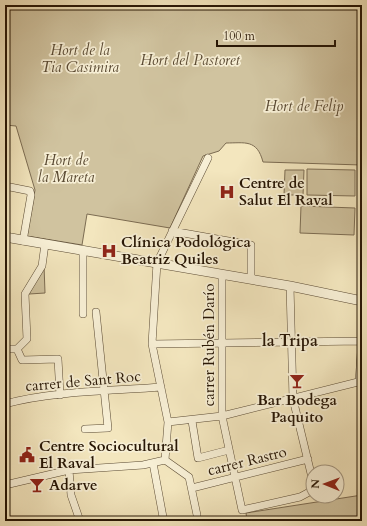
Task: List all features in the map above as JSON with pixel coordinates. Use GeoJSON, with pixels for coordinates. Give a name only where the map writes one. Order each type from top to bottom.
{"type":"FeatureCollection","features":[{"type":"Feature","properties":{"kind":"street"},"geometry":{"type":"LineString","coordinates":[[5,485],[69,470],[143,465],[165,460],[168,422],[152,344],[157,263],[208,158]]}},
{"type":"Feature","properties":{"kind":"street"},"geometry":{"type":"LineString","coordinates":[[5,186],[30,191],[31,195],[23,241]]}},
{"type":"Feature","properties":{"kind":"street"},"geometry":{"type":"LineString","coordinates":[[172,231],[251,245],[251,279]]}},
{"type":"Feature","properties":{"kind":"street"},"geometry":{"type":"LineString","coordinates":[[5,237],[251,279],[362,301]]}},
{"type":"Feature","properties":{"kind":"street"},"geometry":{"type":"LineString","coordinates":[[5,349],[17,349],[27,339],[25,294],[42,266],[45,244]]}},
{"type":"Feature","properties":{"kind":"street"},"geometry":{"type":"LineString","coordinates":[[83,250],[83,314]]}},
{"type":"Feature","properties":{"kind":"street","name":"carrer Rubén Darío"},"geometry":{"type":"LineString","coordinates":[[222,274],[222,416],[242,510],[300,497],[305,494]]}},
{"type":"Feature","properties":{"kind":"street"},"geometry":{"type":"LineString","coordinates":[[290,286],[293,399],[309,464]]}},
{"type":"Feature","properties":{"kind":"street"},"geometry":{"type":"LineString","coordinates":[[85,430],[108,428],[96,312]]}},
{"type":"Feature","properties":{"kind":"street"},"geometry":{"type":"LineString","coordinates":[[168,422],[192,421],[222,416],[360,382],[362,338]]}},
{"type":"Feature","properties":{"kind":"street"},"geometry":{"type":"LineString","coordinates":[[152,344],[362,341]]}},
{"type":"Feature","properties":{"kind":"street"},"geometry":{"type":"LineString","coordinates":[[17,349],[22,360],[58,359],[60,395]]}},
{"type":"Feature","properties":{"kind":"street","name":"carrer de Sant Roc"},"geometry":{"type":"LineString","coordinates":[[6,403],[60,395],[161,387]]}},
{"type":"Feature","properties":{"kind":"street"},"geometry":{"type":"LineString","coordinates":[[192,421],[198,458],[229,450]]}},
{"type":"Feature","properties":{"kind":"street","name":"carrer Rastro"},"geometry":{"type":"LineString","coordinates":[[192,488],[308,459]]}},
{"type":"Feature","properties":{"kind":"street","name":"carrer Rastro"},"geometry":{"type":"LineString","coordinates":[[165,460],[189,477],[197,515]]}},
{"type":"Feature","properties":{"kind":"street"},"geometry":{"type":"LineString","coordinates":[[152,463],[163,517]]}},
{"type":"Feature","properties":{"kind":"street"},"geometry":{"type":"LineString","coordinates":[[69,470],[71,495],[80,521]]}},
{"type":"Feature","properties":{"kind":"green space"},"geometry":{"type":"Polygon","coordinates":[[[5,5],[362,5],[362,165],[263,162],[254,146],[244,143],[226,143],[219,151],[203,156],[170,228],[87,214],[82,245],[27,236],[35,190],[16,126],[5,125],[5,5]]]}},
{"type":"Feature","properties":{"kind":"green space"},"geometry":{"type":"Polygon","coordinates":[[[307,169],[355,170],[355,196],[307,195],[307,169]]]}},
{"type":"Feature","properties":{"kind":"green space"},"geometry":{"type":"Polygon","coordinates":[[[285,170],[304,170],[303,195],[284,195],[285,170]]]}},
{"type":"Feature","properties":{"kind":"green space"},"geometry":{"type":"Polygon","coordinates":[[[301,206],[355,208],[354,235],[300,233],[301,206]]]}},
{"type":"Feature","properties":{"kind":"green space"},"geometry":{"type":"Polygon","coordinates":[[[44,265],[45,293],[29,294],[44,265]]]}},
{"type":"Feature","properties":{"kind":"green space"},"geometry":{"type":"Polygon","coordinates":[[[362,495],[362,521],[247,521],[246,513],[305,504],[345,504],[345,498],[362,495]]]}},
{"type":"Feature","properties":{"kind":"place","name":"Centre de Salut El Raval"},"geometry":{"type":"Point","coordinates":[227,192]}},
{"type":"Feature","properties":{"kind":"place","name":"Clínica Podológica Beatriz Quiles"},"geometry":{"type":"Point","coordinates":[109,251]}},
{"type":"Feature","properties":{"kind":"place","name":"Bar Bodega Paquito"},"geometry":{"type":"Point","coordinates":[297,381]}},
{"type":"Feature","properties":{"kind":"place","name":"Centre Sociocultural El Raval"},"geometry":{"type":"Point","coordinates":[27,455]}},
{"type":"Feature","properties":{"kind":"place","name":"Adarve"},"geometry":{"type":"Point","coordinates":[37,485]}},
{"type":"Feature","properties":{"kind":"district","name":"la Tripa"},"geometry":{"type":"Point","coordinates":[290,341]}},
{"type":"Feature","properties":{"kind":"park label","name":"Hort de la Tia Casimira"},"geometry":{"type":"Point","coordinates":[80,58]}},
{"type":"Feature","properties":{"kind":"park label","name":"Hort del Pastoret"},"geometry":{"type":"Point","coordinates":[190,60]}},
{"type":"Feature","properties":{"kind":"park label","name":"Hort de Felip"},"geometry":{"type":"Point","coordinates":[304,106]}},
{"type":"Feature","properties":{"kind":"park label","name":"Hort de la Mareta"},"geometry":{"type":"Point","coordinates":[66,168]}}]}
